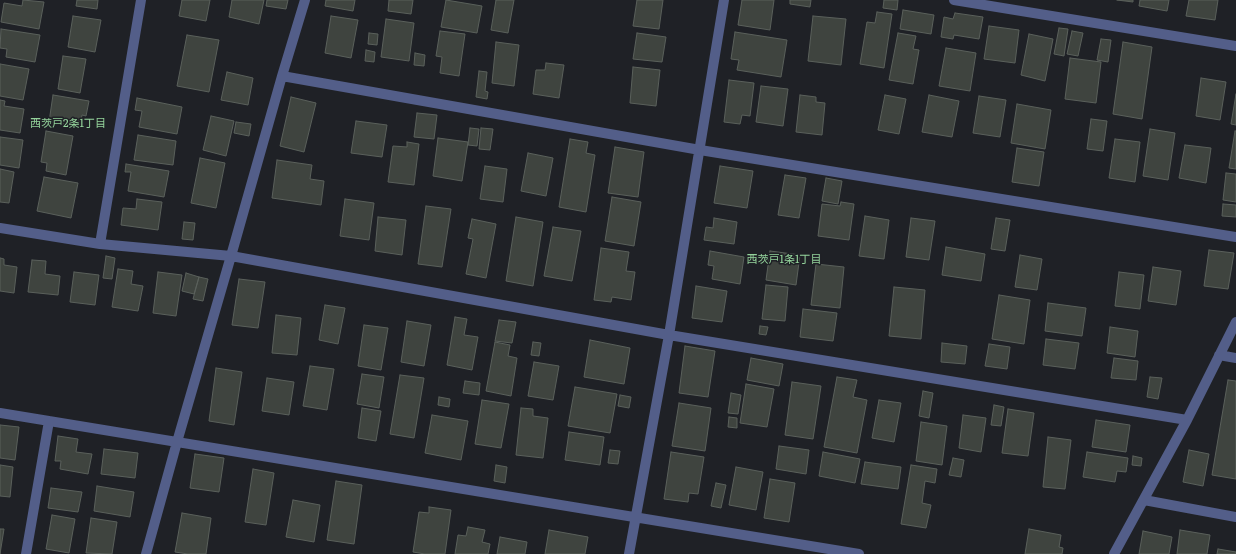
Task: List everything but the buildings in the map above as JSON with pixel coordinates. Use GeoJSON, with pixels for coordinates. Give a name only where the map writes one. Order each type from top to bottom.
{"type":"FeatureCollection","features":[{"type":"Feature","properties":{"kind":"street"},"geometry":{"type":"LineString","coordinates":[[100,244],[141,0]]}},
{"type":"Feature","properties":{"kind":"street"},"geometry":{"type":"LineString","coordinates":[[146,554],[305,0]]}},
{"type":"Feature","properties":{"kind":"street"},"geometry":{"type":"LineString","coordinates":[[629,554],[669,335],[724,0]]}},
{"type":"Feature","properties":{"kind":"street"},"geometry":{"type":"LineString","coordinates":[[954,0],[1236,46]]}},
{"type":"Feature","properties":{"kind":"street"},"geometry":{"type":"LineString","coordinates":[[282,76],[700,150],[1236,237]]}},
{"type":"Feature","properties":{"kind":"street"},"geometry":{"type":"LineString","coordinates":[[0,228],[100,244],[231,256],[669,335],[1187,420]]}},
{"type":"Feature","properties":{"kind":"street"},"geometry":{"type":"LineString","coordinates":[[1114,554],[1187,420],[1236,322]]}},
{"type":"Feature","properties":{"kind":"street"},"geometry":{"type":"LineString","coordinates":[[1220,355],[1236,358]]}},
{"type":"Feature","properties":{"kind":"street"},"geometry":{"type":"LineString","coordinates":[[0,413],[635,516],[859,554]]}},
{"type":"Feature","properties":{"kind":"street"},"geometry":{"type":"LineString","coordinates":[[26,554],[49,421]]}},
{"type":"Feature","properties":{"kind":"street"},"geometry":{"type":"LineString","coordinates":[[1144,500],[1236,517]]}},
{"type":"Feature","properties":{"kind":"district","name":"西茨戸2条1丁目"},"geometry":{"type":"Point","coordinates":[68,124]}},
{"type":"Feature","properties":{"kind":"district","name":"西茨戸1条1丁目"},"geometry":{"type":"Point","coordinates":[784,260]}}]}
